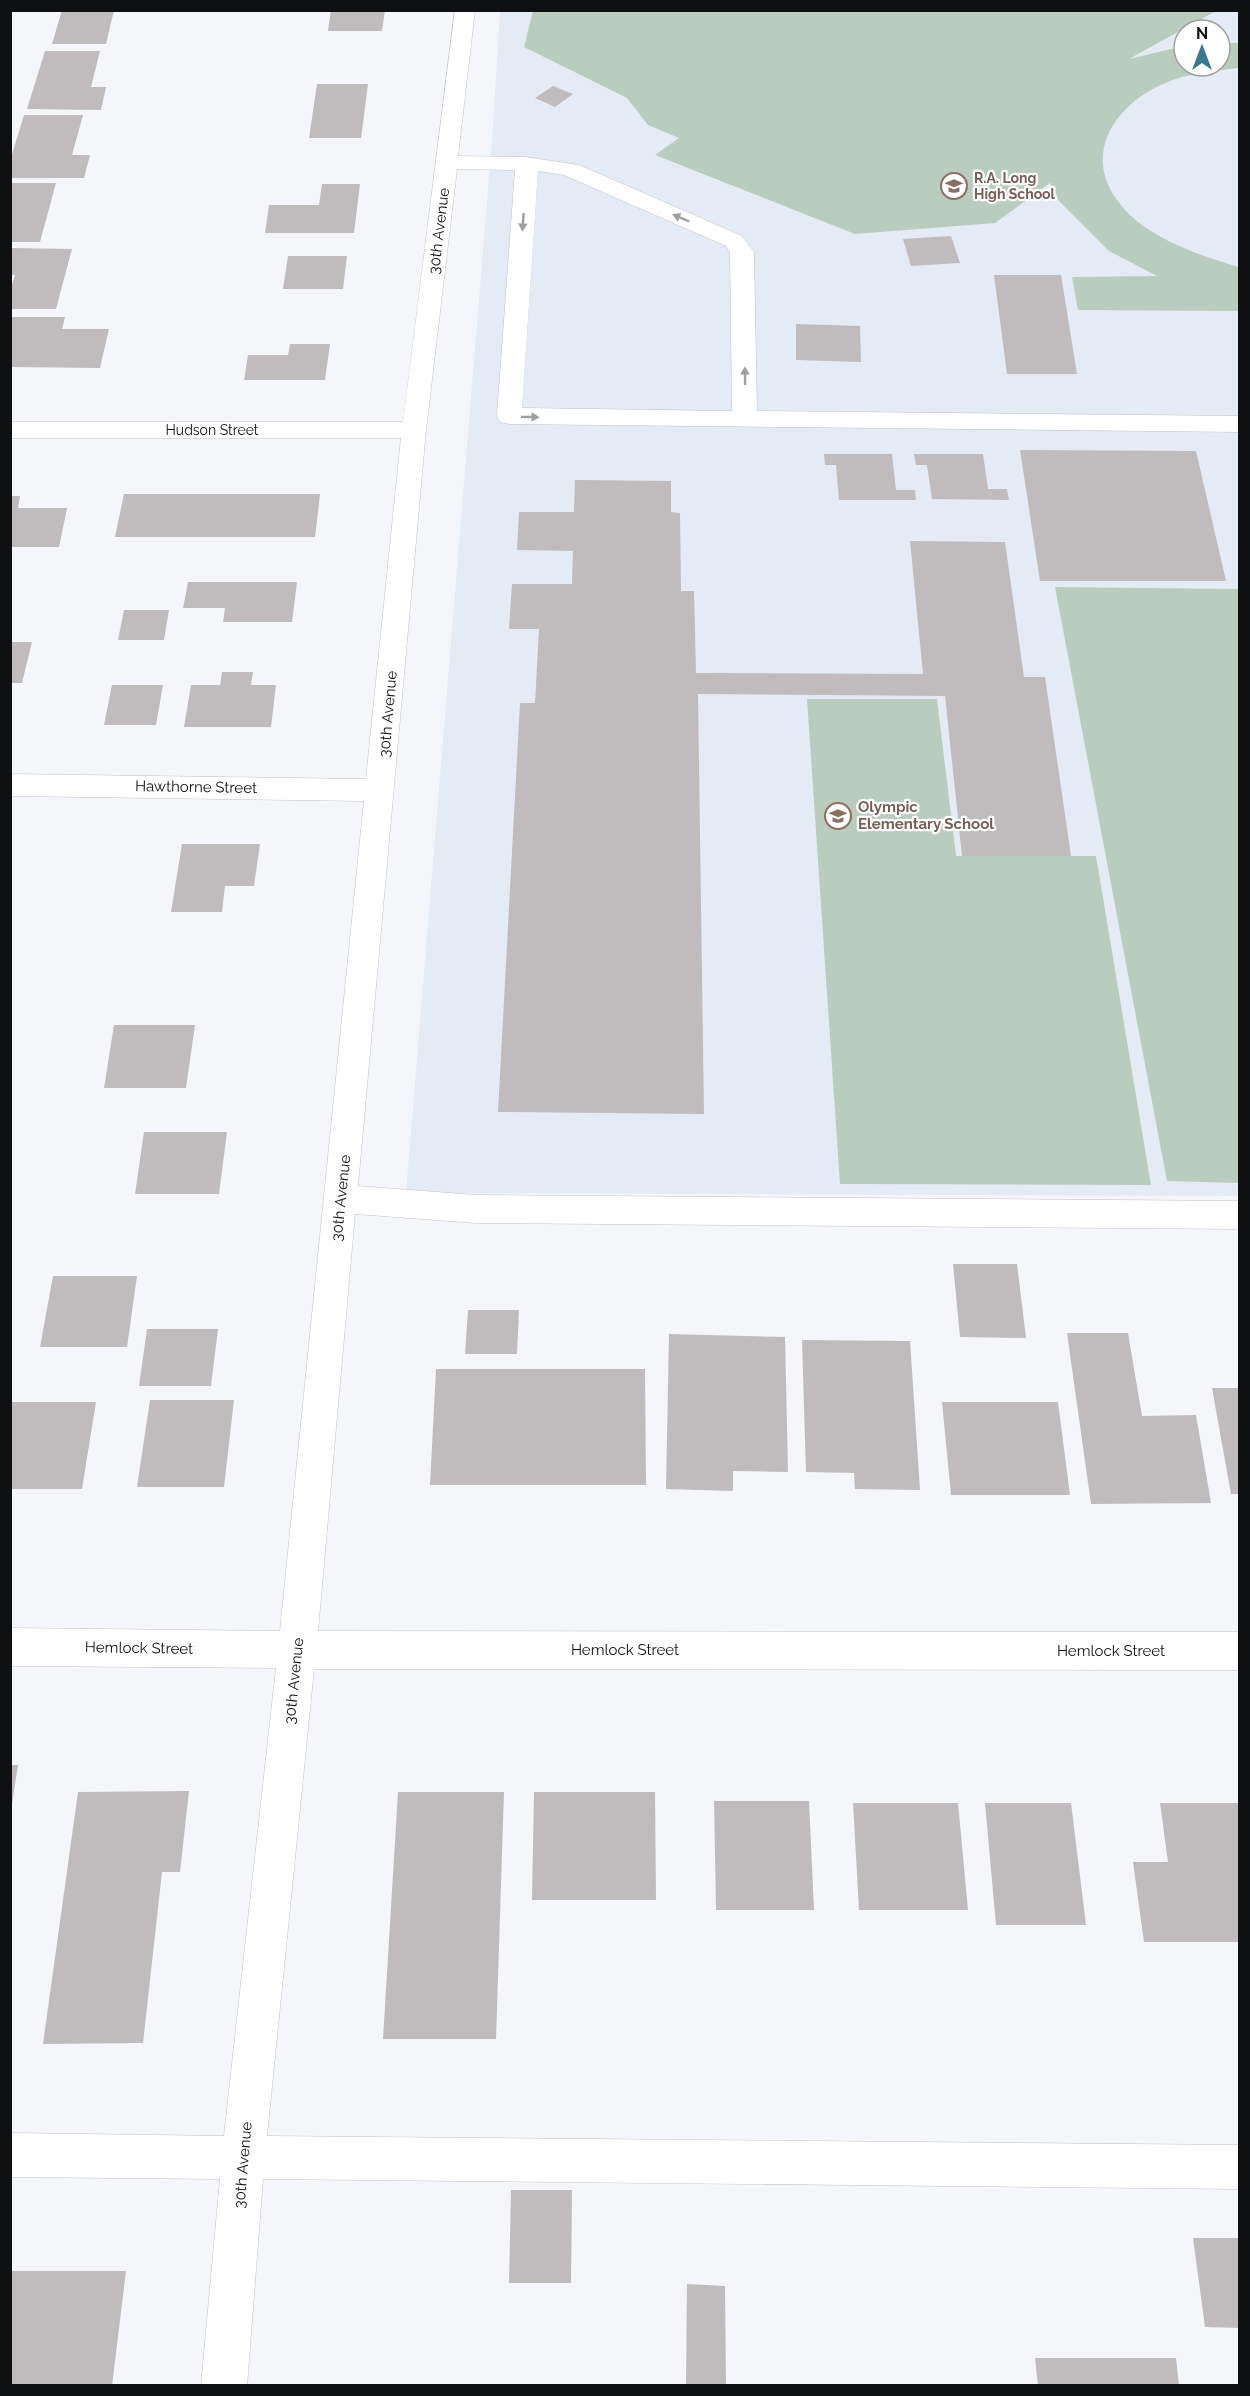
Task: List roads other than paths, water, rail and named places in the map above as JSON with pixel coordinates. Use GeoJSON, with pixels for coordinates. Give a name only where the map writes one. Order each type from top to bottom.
{"type":"FeatureCollection","features":[{"type":"Feature","properties":{"kind":"street","name":"30th Avenue"},"geometry":{"type":"LineString","coordinates":[[224,2385],[243,2157],[297,1650],[414,430],[465,10]]}},
{"type":"Feature","properties":{"kind":"street"},"geometry":{"type":"LineString","coordinates":[[447,162],[547,164],[571,170],[734,241],[742,252],[745,419]]}},
{"type":"Feature","properties":{"kind":"street"},"geometry":{"type":"LineString","coordinates":[[527,164],[509,416],[1239,424]]}},
{"type":"Feature","properties":{"kind":"street","name":"Hudson Street"},"geometry":{"type":"LineString","coordinates":[[10,430],[414,430]]}},
{"type":"Feature","properties":{"kind":"street","name":"Hawthorne Street"},"geometry":{"type":"LineString","coordinates":[[10,785],[381,790]]}},
{"type":"Feature","properties":{"kind":"street"},"geometry":{"type":"LineString","coordinates":[[341,1199],[476,1209],[1239,1215]]}},
{"type":"Feature","properties":{"kind":"street","name":"Hemlock Street"},"geometry":{"type":"LineString","coordinates":[[10,1647],[297,1650],[1239,1651]]}},
{"type":"Feature","properties":{"kind":"street"},"geometry":{"type":"LineString","coordinates":[[10,2155],[1239,2167]]}},
{"type":"Feature","properties":{"kind":"place","name":"R.A. Long High School"},"geometry":{"type":"Point","coordinates":[954,186]}},
{"type":"Feature","properties":{"kind":"place","name":"Olympic Elementary School"},"geometry":{"type":"Point","coordinates":[838,816]}}]}
